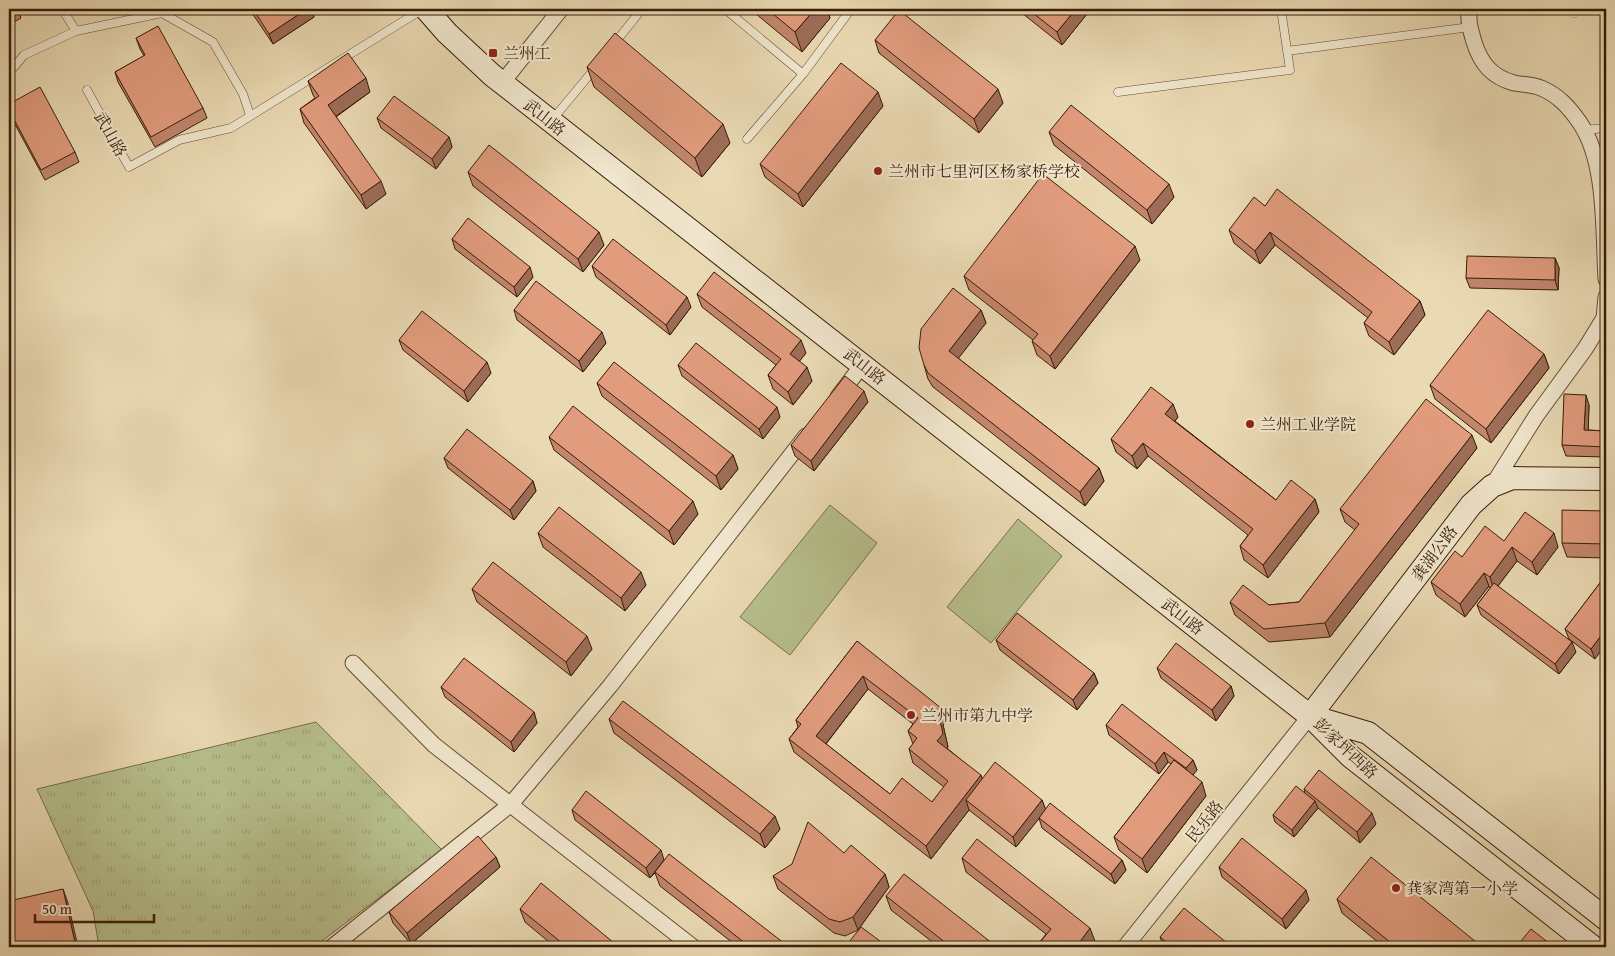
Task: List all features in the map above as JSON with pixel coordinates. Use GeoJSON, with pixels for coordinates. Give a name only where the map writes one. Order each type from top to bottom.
{"type":"FeatureCollection","features":[{"type":"Feature","properties":{"kind":"main road","name":"武山路"},"geometry":{"type":"LineString","coordinates":[[424,9],[447,33],[502,83],[1310,716]]}},
{"type":"Feature","properties":{"kind":"main road","name":"龚湖公路"},"geometry":{"type":"LineString","coordinates":[[1310,716],[1471,505],[1492,486],[1512,478],[1606,479]]}},
{"type":"Feature","properties":{"kind":"main road","name":"彭家坪西路"},"geometry":{"type":"LineString","coordinates":[[1310,716],[1368,733],[1606,919]]}},
{"type":"Feature","properties":{"kind":"main road","name":"彭家坪西路"},"geometry":{"type":"LineString","coordinates":[[1310,716],[1350,756],[1593,947]]}},
{"type":"Feature","properties":{"kind":"street"},"geometry":{"type":"LineString","coordinates":[[502,83],[561,9]]}},
{"type":"Feature","properties":{"kind":"street"},"geometry":{"type":"LineString","coordinates":[[1472,9],[1470,27],[1478,57],[1492,74],[1513,83],[1540,87],[1564,101],[1584,130],[1603,180],[1606,279]]}},
{"type":"Feature","properties":{"kind":"street"},"geometry":{"type":"LineString","coordinates":[[1492,486],[1536,416],[1586,348],[1604,318],[1606,297]]}},
{"type":"Feature","properties":{"kind":"street"},"geometry":{"type":"LineString","coordinates":[[826,412],[863,364]]}},
{"type":"Feature","properties":{"kind":"street"},"geometry":{"type":"LineString","coordinates":[[332,947],[510,804],[610,686],[814,427]]}},
{"type":"Feature","properties":{"kind":"street"},"geometry":{"type":"LineString","coordinates":[[353,663],[434,745],[686,945]]}},
{"type":"Feature","properties":{"kind":"street","name":"民乐路"},"geometry":{"type":"LineString","coordinates":[[1125,947],[1310,716]]}},
{"type":"Feature","properties":{"kind":"lane"},"geometry":{"type":"LineString","coordinates":[[62,9],[76,31]]}},
{"type":"Feature","properties":{"kind":"lane","name":"武山路"},"geometry":{"type":"LineString","coordinates":[[87,90],[129,167],[179,140],[231,128],[424,9]]}},
{"type":"Feature","properties":{"kind":"lane"},"geometry":{"type":"LineString","coordinates":[[608,52],[642,9]]}},
{"type":"Feature","properties":{"kind":"lane"},"geometry":{"type":"LineString","coordinates":[[725,9],[803,74]]}},
{"type":"Feature","properties":{"kind":"lane"},"geometry":{"type":"LineString","coordinates":[[747,139],[803,74],[852,9]]}},
{"type":"Feature","properties":{"kind":"lane"},"geometry":{"type":"LineString","coordinates":[[1118,92],[1290,70],[1281,9]]}},
{"type":"Feature","properties":{"kind":"lane"},"geometry":{"type":"LineString","coordinates":[[9,73],[24,55],[76,31],[161,11],[213,42],[243,94],[250,115]]}},
{"type":"Feature","properties":{"kind":"lane"},"geometry":{"type":"LineString","coordinates":[[1287,51],[1470,27]]}},
{"type":"Feature","properties":{"kind":"lane"},"geometry":{"type":"LineString","coordinates":[[552,121],[603,59]]}},
{"type":"Feature","properties":{"kind":"lane"},"geometry":{"type":"LineString","coordinates":[[1584,130],[1606,128]]}},
{"type":"Feature","properties":{"kind":"green space"},"geometry":{"type":"Polygon","coordinates":[[[830,505],[877,543],[790,655],[740,617],[830,505]]]}},
{"type":"Feature","properties":{"kind":"green space"},"geometry":{"type":"Polygon","coordinates":[[[1018,519],[1062,556],[991,643],[947,607],[1018,519]]]}},
{"type":"Feature","properties":{"kind":"green space"},"geometry":{"type":"Polygon","coordinates":[[[316,722],[442,850],[314,947],[99,947],[93,911],[37,789],[316,722]]]}},
{"type":"Feature","properties":{"kind":"building"},"geometry":{"type":"Polygon","coordinates":[[[253,9],[307,9],[269,34],[253,9]]]}},
{"type":"Feature","properties":{"kind":"building"},"geometry":{"type":"Polygon","coordinates":[[[767,9],[815,9],[795,32],[767,9]]]}},
{"type":"Feature","properties":{"kind":"building"},"geometry":{"type":"Polygon","coordinates":[[[1028,9],[1076,9],[1057,32],[1028,9]]]}},
{"type":"Feature","properties":{"kind":"building"},"geometry":{"type":"Polygon","coordinates":[[[899,10],[998,89],[974,119],[875,40],[899,10]]]}},
{"type":"Feature","properties":{"kind":"building"},"geometry":{"type":"Polygon","coordinates":[[[158,26],[203,108],[151,137],[115,72],[145,55],[136,38],[158,26]]]}},
{"type":"Feature","properties":{"kind":"building"},"geometry":{"type":"Polygon","coordinates":[[[615,33],[723,124],[695,158],[587,67],[615,33]]]}},
{"type":"Feature","properties":{"kind":"building"},"geometry":{"type":"Polygon","coordinates":[[[348,53],[366,78],[328,105],[381,181],[361,195],[300,109],[319,96],[308,81],[348,53]]]}},
{"type":"Feature","properties":{"kind":"building"},"geometry":{"type":"Polygon","coordinates":[[[841,63],[878,92],[798,194],[760,164],[841,63]]]}},
{"type":"Feature","properties":{"kind":"building"},"geometry":{"type":"Polygon","coordinates":[[[40,87],[75,152],[41,170],[9,110],[9,104],[40,87]]]}},
{"type":"Feature","properties":{"kind":"building"},"geometry":{"type":"Polygon","coordinates":[[[394,96],[449,137],[432,159],[377,118],[394,96]]]}},
{"type":"Feature","properties":{"kind":"building"},"geometry":{"type":"Polygon","coordinates":[[[1071,105],[1169,184],[1147,210],[1049,132],[1071,105]]]}},
{"type":"Feature","properties":{"kind":"building"},"geometry":{"type":"Polygon","coordinates":[[[489,145],[599,232],[578,259],[468,172],[489,145]]]}},
{"type":"Feature","properties":{"kind":"building"},"geometry":{"type":"Polygon","coordinates":[[[1043,174],[1135,246],[1050,356],[1032,341],[1038,334],[964,276],[1043,174]]]}},
{"type":"Feature","properties":{"kind":"building"},"geometry":{"type":"Polygon","coordinates":[[[1277,189],[1420,301],[1389,342],[1364,323],[1372,312],[1270,232],[1255,251],[1229,230],[1254,197],[1265,206],[1277,189]]]}},
{"type":"Feature","properties":{"kind":"building"},"geometry":{"type":"Polygon","coordinates":[[[468,218],[530,267],[514,287],[452,239],[468,218]]]}},
{"type":"Feature","properties":{"kind":"building"},"geometry":{"type":"Polygon","coordinates":[[[613,239],[687,297],[666,325],[592,266],[613,239]]]}},
{"type":"Feature","properties":{"kind":"building"},"geometry":{"type":"Polygon","coordinates":[[[1467,256],[1555,258],[1555,280],[1466,278],[1467,256]]]}},
{"type":"Feature","properties":{"kind":"building"},"geometry":{"type":"Polygon","coordinates":[[[714,272],[801,340],[790,354],[807,367],[788,392],[768,375],[781,359],[697,294],[714,272]]]}},
{"type":"Feature","properties":{"kind":"building"},"geometry":{"type":"Polygon","coordinates":[[[536,281],[602,332],[579,361],[514,310],[536,281]]]}},
{"type":"Feature","properties":{"kind":"building"},"geometry":{"type":"Polygon","coordinates":[[[953,288],[981,310],[949,351],[1099,468],[1080,492],[928,373],[919,348],[921,329],[953,288]]]}},
{"type":"Feature","properties":{"kind":"building"},"geometry":{"type":"Polygon","coordinates":[[[1488,310],[1544,354],[1486,429],[1430,385],[1488,310]]]}},
{"type":"Feature","properties":{"kind":"building"},"geometry":{"type":"Polygon","coordinates":[[[422,311],[487,362],[464,391],[399,340],[422,311]]]}},
{"type":"Feature","properties":{"kind":"building"},"geometry":{"type":"Polygon","coordinates":[[[696,343],[777,407],[759,429],[678,365],[696,343]]]}},
{"type":"Feature","properties":{"kind":"building"},"geometry":{"type":"Polygon","coordinates":[[[614,362],[733,455],[716,476],[597,383],[614,362]]]}},
{"type":"Feature","properties":{"kind":"building"},"geometry":{"type":"Polygon","coordinates":[[[845,376],[864,391],[811,461],[791,445],[845,376]]]}},
{"type":"Feature","properties":{"kind":"building"},"geometry":{"type":"Polygon","coordinates":[[[1151,387],[1173,404],[1165,414],[1276,500],[1291,480],[1315,499],[1263,565],[1240,546],[1253,529],[1143,443],[1132,456],[1111,439],[1151,387]]]}},
{"type":"Feature","properties":{"kind":"building"},"geometry":{"type":"Polygon","coordinates":[[[1564,394],[1586,395],[1584,430],[1606,431],[1606,447],[1562,445],[1564,394]]]}},
{"type":"Feature","properties":{"kind":"building"},"geometry":{"type":"Polygon","coordinates":[[[1426,399],[1472,435],[1325,623],[1264,629],[1230,602],[1243,585],[1269,605],[1299,602],[1359,524],[1340,509],[1426,399]]]}},
{"type":"Feature","properties":{"kind":"building"},"geometry":{"type":"Polygon","coordinates":[[[573,406],[693,501],[669,531],[549,437],[573,406]]]}},
{"type":"Feature","properties":{"kind":"building"},"geometry":{"type":"Polygon","coordinates":[[[467,429],[533,481],[510,510],[444,458],[467,429]]]}},
{"type":"Feature","properties":{"kind":"building"},"geometry":{"type":"Polygon","coordinates":[[[559,507],[641,572],[621,598],[538,533],[559,507]]]}},
{"type":"Feature","properties":{"kind":"building"},"geometry":{"type":"Polygon","coordinates":[[[1562,510],[1606,511],[1606,544],[1562,543],[1562,510]]]}},
{"type":"Feature","properties":{"kind":"building"},"geometry":{"type":"Polygon","coordinates":[[[1525,512],[1554,533],[1532,562],[1512,547],[1490,577],[1484,573],[1460,604],[1431,582],[1455,551],[1462,557],[1485,526],[1504,541],[1525,512]]]}},
{"type":"Feature","properties":{"kind":"building"},"geometry":{"type":"Polygon","coordinates":[[[493,562],[587,636],[566,662],[472,589],[493,562]]]}},
{"type":"Feature","properties":{"kind":"building"},"geometry":{"type":"Polygon","coordinates":[[[1606,575],[1606,629],[1591,649],[1565,629],[1606,575]]]}},
{"type":"Feature","properties":{"kind":"building"},"geometry":{"type":"Polygon","coordinates":[[[1494,583],[1572,642],[1555,664],[1477,605],[1494,583]]]}},
{"type":"Feature","properties":{"kind":"building"},"geometry":{"type":"Polygon","coordinates":[[[1017,613],[1094,673],[1073,700],[996,640],[1017,613]]]}},
{"type":"Feature","properties":{"kind":"building"},"geometry":{"type":"Polygon","coordinates":[[[857,641],[941,708],[938,712],[943,734],[937,741],[981,775],[926,846],[789,739],[801,724],[796,720],[857,641]],[[863,676],[816,736],[890,794],[902,778],[932,802],[948,781],[909,749],[917,738],[908,731],[918,718],[863,676]]]}},
{"type":"Feature","properties":{"kind":"building"},"geometry":{"type":"Polygon","coordinates":[[[1176,643],[1231,686],[1212,710],[1157,668],[1176,643]]]}},
{"type":"Feature","properties":{"kind":"building"},"geometry":{"type":"Polygon","coordinates":[[[464,658],[534,712],[511,742],[441,687],[464,658]]]}},
{"type":"Feature","properties":{"kind":"building"},"geometry":{"type":"Polygon","coordinates":[[[623,701],[775,816],[760,834],[609,719],[623,701]]]}},
{"type":"Feature","properties":{"kind":"building"},"geometry":{"type":"Polygon","coordinates":[[[1122,704],[1193,760],[1186,768],[1164,752],[1155,764],[1106,725],[1122,704]]]}},
{"type":"Feature","properties":{"kind":"building"},"geometry":{"type":"Polygon","coordinates":[[[1174,760],[1202,782],[1142,859],[1114,837],[1174,760]]]}},
{"type":"Feature","properties":{"kind":"building"},"geometry":{"type":"Polygon","coordinates":[[[995,762],[1042,800],[1013,837],[966,800],[995,762]]]}},
{"type":"Feature","properties":{"kind":"building"},"geometry":{"type":"Polygon","coordinates":[[[1319,770],[1372,813],[1357,832],[1304,789],[1319,770]]]}},
{"type":"Feature","properties":{"kind":"building"},"geometry":{"type":"Polygon","coordinates":[[[1296,786],[1315,801],[1292,830],[1273,815],[1296,786]]]}},
{"type":"Feature","properties":{"kind":"building"},"geometry":{"type":"Polygon","coordinates":[[[586,791],[661,850],[646,868],[572,810],[586,791]]]}},
{"type":"Feature","properties":{"kind":"building"},"geometry":{"type":"Polygon","coordinates":[[[1050,803],[1122,860],[1111,874],[1039,818],[1050,803]]]}},
{"type":"Feature","properties":{"kind":"building"},"geometry":{"type":"Polygon","coordinates":[[[808,822],[844,853],[851,845],[885,874],[853,917],[840,922],[829,919],[773,876],[792,864],[808,822]]]}},
{"type":"Feature","properties":{"kind":"building"},"geometry":{"type":"Polygon","coordinates":[[[478,836],[496,857],[407,933],[389,912],[478,836]]]}},
{"type":"Feature","properties":{"kind":"building"},"geometry":{"type":"Polygon","coordinates":[[[1242,838],[1306,890],[1282,919],[1219,867],[1242,838]]]}},
{"type":"Feature","properties":{"kind":"building"},"geometry":{"type":"Polygon","coordinates":[[[977,839],[1090,928],[1076,947],[1036,947],[1051,929],[962,858],[977,839]]]}},
{"type":"Feature","properties":{"kind":"building"},"geometry":{"type":"Polygon","coordinates":[[[669,854],[789,947],[750,947],[655,872],[669,854]]]}},
{"type":"Feature","properties":{"kind":"building"},"geometry":{"type":"Polygon","coordinates":[[[1371,857],[1481,946],[1396,947],[1337,899],[1371,857]]]}},
{"type":"Feature","properties":{"kind":"building"},"geometry":{"type":"Polygon","coordinates":[[[904,874],[997,947],[951,947],[886,896],[904,874]]]}},
{"type":"Feature","properties":{"kind":"building"},"geometry":{"type":"Polygon","coordinates":[[[541,883],[619,947],[567,947],[520,909],[541,883]]]}},
{"type":"Feature","properties":{"kind":"building"},"geometry":{"type":"Polygon","coordinates":[[[63,889],[76,947],[9,947],[9,901],[63,889]]]}},
{"type":"Feature","properties":{"kind":"building"},"geometry":{"type":"Polygon","coordinates":[[[1184,908],[1232,947],[1173,947],[1160,937],[1184,908]]]}},
{"type":"Feature","properties":{"kind":"building"},"geometry":{"type":"Polygon","coordinates":[[[861,927],[888,947],[845,947],[861,927]]]}},
{"type":"Feature","properties":{"kind":"building"},"geometry":{"type":"Polygon","coordinates":[[[1531,929],[1554,947],[1516,947],[1531,929]]]}},
{"type":"Feature","properties":{"kind":"place","name":"兰州工"},"geometry":{"type":"Point","coordinates":[493,53]}},
{"type":"Feature","properties":{"kind":"place","name":"兰州市七里河区杨家桥学校"},"geometry":{"type":"Point","coordinates":[878,171]}},
{"type":"Feature","properties":{"kind":"place","name":"兰州工业学院"},"geometry":{"type":"Point","coordinates":[1250,424]}},
{"type":"Feature","properties":{"kind":"place","name":"兰州市第九中学"},"geometry":{"type":"Point","coordinates":[911,715]}},
{"type":"Feature","properties":{"kind":"place","name":"龚家湾第一小学"},"geometry":{"type":"Point","coordinates":[1396,888]}}]}
